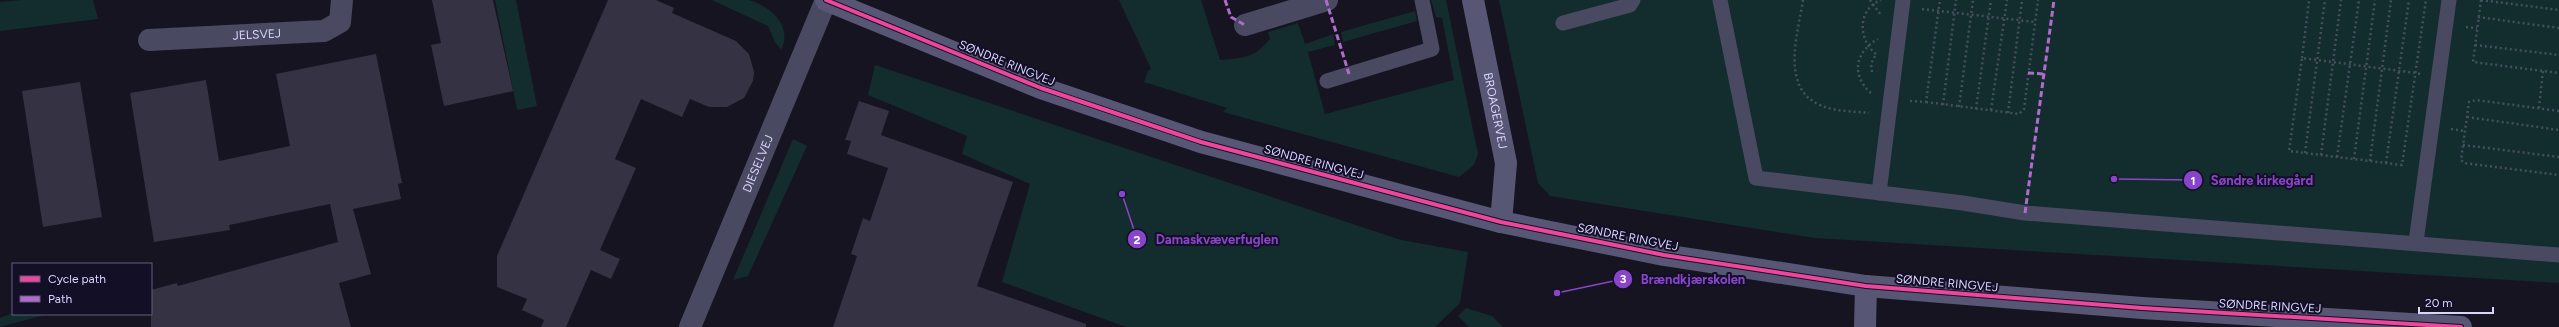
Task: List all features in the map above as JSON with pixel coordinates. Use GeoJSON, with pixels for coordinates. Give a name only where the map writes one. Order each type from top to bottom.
{"type":"FeatureCollection","features":[{"type":"Feature","properties":{"kind":"main road","name":"SØNDRE RINGVEJ"},"geometry":{"type":"LineString","coordinates":[[826,0],[1041,88],[1193,140],[1501,222],[1664,255],[1866,286],[2142,308],[2461,327]]}},
{"type":"Feature","properties":{"kind":"main road","name":"BROAGERVEJ"},"geometry":{"type":"LineString","coordinates":[[1473,0],[1506,163],[1501,222]]}},
{"type":"Feature","properties":{"kind":"main road"},"geometry":{"type":"LineString","coordinates":[[1865,327],[1866,286]]}},
{"type":"Feature","properties":{"kind":"street","name":"JELSVEJ"},"geometry":{"type":"LineString","coordinates":[[149,40],[324,31],[340,22],[342,0]]}},
{"type":"Feature","properties":{"kind":"street","name":"DIESELVEJ"},"geometry":{"type":"LineString","coordinates":[[690,327],[826,0]]}},
{"type":"Feature","properties":{"kind":"street"},"geometry":{"type":"LineString","coordinates":[[1245,25],[1327,0]]}},
{"type":"Feature","properties":{"kind":"lane"},"geometry":{"type":"LineString","coordinates":[[1327,81],[1432,49],[1422,0]]}},
{"type":"Feature","properties":{"kind":"lane"},"geometry":{"type":"LineString","coordinates":[[1563,23],[1630,5],[1633,0]]}},
{"type":"Feature","properties":{"kind":"lane"},"geometry":{"type":"LineString","coordinates":[[1720,0],[1756,178],[2025,213],[2416,242],[2559,255]]}},
{"type":"Feature","properties":{"kind":"lane"},"geometry":{"type":"LineString","coordinates":[[2416,242],[2449,0]]}},
{"type":"Feature","properties":{"kind":"lane"},"geometry":{"type":"LineString","coordinates":[[1879,193],[1903,4]]}},
{"type":"Feature","properties":{"kind":"path"},"geometry":{"type":"LineString","coordinates":[[1803,0],[1794,65],[1801,90],[1820,105],[1831,108],[1888,116]]}},
{"type":"Feature","properties":{"kind":"path"},"geometry":{"type":"LineString","coordinates":[[1881,0],[1872,5],[1864,18],[1863,36],[1868,45],[1878,55],[1896,60]]}},
{"type":"Feature","properties":{"kind":"path"},"geometry":{"type":"LineString","coordinates":[[1926,102],[1940,0]]}},
{"type":"Feature","properties":{"kind":"path"},"geometry":{"type":"LineString","coordinates":[[1943,105],[1956,0]]}},
{"type":"Feature","properties":{"kind":"path"},"geometry":{"type":"LineString","coordinates":[[1959,107],[1973,0]]}},
{"type":"Feature","properties":{"kind":"path"},"geometry":{"type":"LineString","coordinates":[[1976,109],[1991,0]]}},
{"type":"Feature","properties":{"kind":"path"},"geometry":{"type":"LineString","coordinates":[[1991,110],[2007,0]]}},
{"type":"Feature","properties":{"kind":"path"},"geometry":{"type":"LineString","coordinates":[[2008,113],[2022,0]]}},
{"type":"Feature","properties":{"kind":"path"},"geometry":{"type":"LineString","coordinates":[[1899,37],[1889,36],[1868,45],[1859,59],[1858,70],[1862,81],[1869,92],[1879,98],[1926,102],[2019,114],[2024,109],[2038,0]]}},
{"type":"Feature","properties":{"kind":"path"},"geometry":{"type":"LineString","coordinates":[[2309,0],[2289,151],[2402,165],[2426,0]]}},
{"type":"Feature","properties":{"kind":"path"},"geometry":{"type":"LineString","coordinates":[[2305,153],[2325,0]]}},
{"type":"Feature","properties":{"kind":"path"},"geometry":{"type":"LineString","coordinates":[[2321,155],[2341,0]]}},
{"type":"Feature","properties":{"kind":"path"},"geometry":{"type":"LineString","coordinates":[[2337,157],[2359,0]]}},
{"type":"Feature","properties":{"kind":"path"},"geometry":{"type":"LineString","coordinates":[[2354,159],[2375,0]]}},
{"type":"Feature","properties":{"kind":"path"},"geometry":{"type":"LineString","coordinates":[[2370,161],[2384,69],[2391,0]]}},
{"type":"Feature","properties":{"kind":"path"},"geometry":{"type":"LineString","coordinates":[[2386,164],[2409,0]]}},
{"type":"Feature","properties":{"kind":"path"},"geometry":{"type":"LineString","coordinates":[[2559,10],[2481,0],[2473,62],[2559,73]]}},
{"type":"Feature","properties":{"kind":"path"},"geometry":{"type":"LineString","coordinates":[[1903,4],[1938,11],[2035,22]]}},
{"type":"Feature","properties":{"kind":"path"},"geometry":{"type":"LineString","coordinates":[[2478,17],[2559,28]]}},
{"type":"Feature","properties":{"kind":"path"},"geometry":{"type":"LineString","coordinates":[[2475,45],[2559,55]]}},
{"type":"Feature","properties":{"kind":"path"},"geometry":{"type":"LineString","coordinates":[[2302,58],[2438,76]]}},
{"type":"Feature","properties":{"kind":"path"},"geometry":{"type":"LineString","coordinates":[[2538,108],[2543,71]]}},
{"type":"Feature","properties":{"kind":"path"},"geometry":{"type":"LineString","coordinates":[[2559,111],[2476,100],[2469,102],[2461,160],[2464,163],[2559,175]]}},
{"type":"Feature","properties":{"kind":"path"},"geometry":{"type":"LineString","coordinates":[[2467,117],[2559,130]]}},
{"type":"Feature","properties":{"kind":"path"},"geometry":{"type":"LineString","coordinates":[[2463,145],[2559,157]]}},
{"type":"Feature","properties":{"kind":"green space"},"geometry":{"type":"Polygon","coordinates":[[[21,0],[93,0],[98,19],[0,31],[0,2],[21,0]]]}},
{"type":"Feature","properties":{"kind":"green space"},"geometry":{"type":"Polygon","coordinates":[[[495,0],[516,0],[537,106],[517,110],[495,0]]]}},
{"type":"Feature","properties":{"kind":"green space"},"geometry":{"type":"Polygon","coordinates":[[[712,0],[749,0],[757,3],[772,13],[778,19],[784,33],[784,42],[781,50],[775,42],[768,26],[712,0]]]}},
{"type":"Feature","properties":{"kind":"green space"},"geometry":{"type":"Polygon","coordinates":[[[1119,0],[1201,0],[1220,60],[1236,59],[1248,56],[1259,50],[1270,39],[1268,32],[1298,23],[1305,44],[1333,34],[1335,45],[1308,52],[1325,114],[1454,80],[1442,18],[1436,17],[1431,0],[1446,0],[1478,154],[1474,165],[1459,177],[1223,112],[1227,108],[1144,82],[1148,71],[1151,69],[1119,0]]]}},
{"type":"Feature","properties":{"kind":"green space"},"geometry":{"type":"Polygon","coordinates":[[[1499,0],[2559,0],[2559,283],[1815,238],[1550,196],[1538,183],[1499,0]]]}},
{"type":"Feature","properties":{"kind":"green space"},"geometry":{"type":"Polygon","coordinates":[[[1415,11],[1417,21],[1343,42],[1341,32],[1415,11]]]}},
{"type":"Feature","properties":{"kind":"green space"},"geometry":{"type":"Polygon","coordinates":[[[875,65],[1401,240],[1468,252],[1460,303],[1435,327],[1126,327],[1002,282],[1030,184],[962,154],[967,136],[868,95],[875,65]]]}},
{"type":"Feature","properties":{"kind":"green space"},"geometry":{"type":"Polygon","coordinates":[[[793,139],[807,146],[748,276],[733,280],[793,139]]]}},
{"type":"Feature","properties":{"kind":"green space"},"geometry":{"type":"Polygon","coordinates":[[[1466,308],[1492,316],[1503,327],[1469,327],[1458,316],[1466,308]]]}},
{"type":"Feature","properties":{"kind":"green space"},"geometry":{"type":"Polygon","coordinates":[[[12,313],[12,315],[44,315],[0,327],[0,318],[12,313]]]}},
{"type":"Feature","properties":{"kind":"building"},"geometry":{"type":"Polygon","coordinates":[[[432,0],[493,0],[513,91],[444,106],[431,45],[441,43],[432,0]]]}},
{"type":"Feature","properties":{"kind":"building"},"geometry":{"type":"Polygon","coordinates":[[[608,0],[656,0],[674,8],[672,13],[736,41],[749,54],[754,72],[753,81],[744,98],[727,107],[709,107],[690,99],[682,117],[641,99],[615,159],[636,168],[600,250],[620,259],[611,279],[591,270],[566,327],[541,327],[544,320],[522,310],[527,299],[497,287],[497,256],[608,0]]]}},
{"type":"Feature","properties":{"kind":"building"},"geometry":{"type":"Polygon","coordinates":[[[376,54],[402,183],[398,184],[401,199],[353,209],[371,274],[339,283],[351,327],[151,327],[152,290],[177,283],[178,286],[338,242],[330,204],[229,225],[230,230],[154,242],[130,93],[206,80],[219,161],[290,146],[276,74],[376,54]]]}},
{"type":"Feature","properties":{"kind":"building"},"geometry":{"type":"Polygon","coordinates":[[[80,82],[102,217],[43,227],[22,91],[80,82]]]}},
{"type":"Feature","properties":{"kind":"building"},"geometry":{"type":"Polygon","coordinates":[[[859,101],[889,111],[881,135],[1013,182],[977,286],[1086,324],[1086,327],[833,327],[857,256],[851,254],[863,218],[870,221],[888,168],[847,154],[851,141],[845,140],[859,101]]]}},
{"type":"Feature","properties":{"kind":"marked path"},"geometry":{"type":"LineString","coordinates":[[1225,0],[1231,17],[1245,25]]}},
{"type":"Feature","properties":{"kind":"marked path"},"geometry":{"type":"LineString","coordinates":[[1326,0],[1349,74]]}},
{"type":"Feature","properties":{"kind":"marked path"},"geometry":{"type":"LineString","coordinates":[[2025,213],[2054,0]]}},
{"type":"Feature","properties":{"kind":"marked path"},"geometry":{"type":"LineString","coordinates":[[2028,73],[2044,74]]}},
{"type":"Feature","properties":{"kind":"cycle path"},"geometry":{"type":"LineString","coordinates":[[826,0],[1041,88],[1201,142],[1501,222],[1664,255],[1866,286],[2142,308],[2461,327]]}},
{"type":"Feature","properties":{"kind":"place","name":"Søndre kirkegård"},"geometry":{"type":"Point","coordinates":[2114,179]}},
{"type":"Feature","properties":{"kind":"place","name":"Damaskvæverfuglen"},"geometry":{"type":"Point","coordinates":[1122,194]}},
{"type":"Feature","properties":{"kind":"place","name":"Brændkjærskolen"},"geometry":{"type":"Point","coordinates":[1557,293]}}]}
